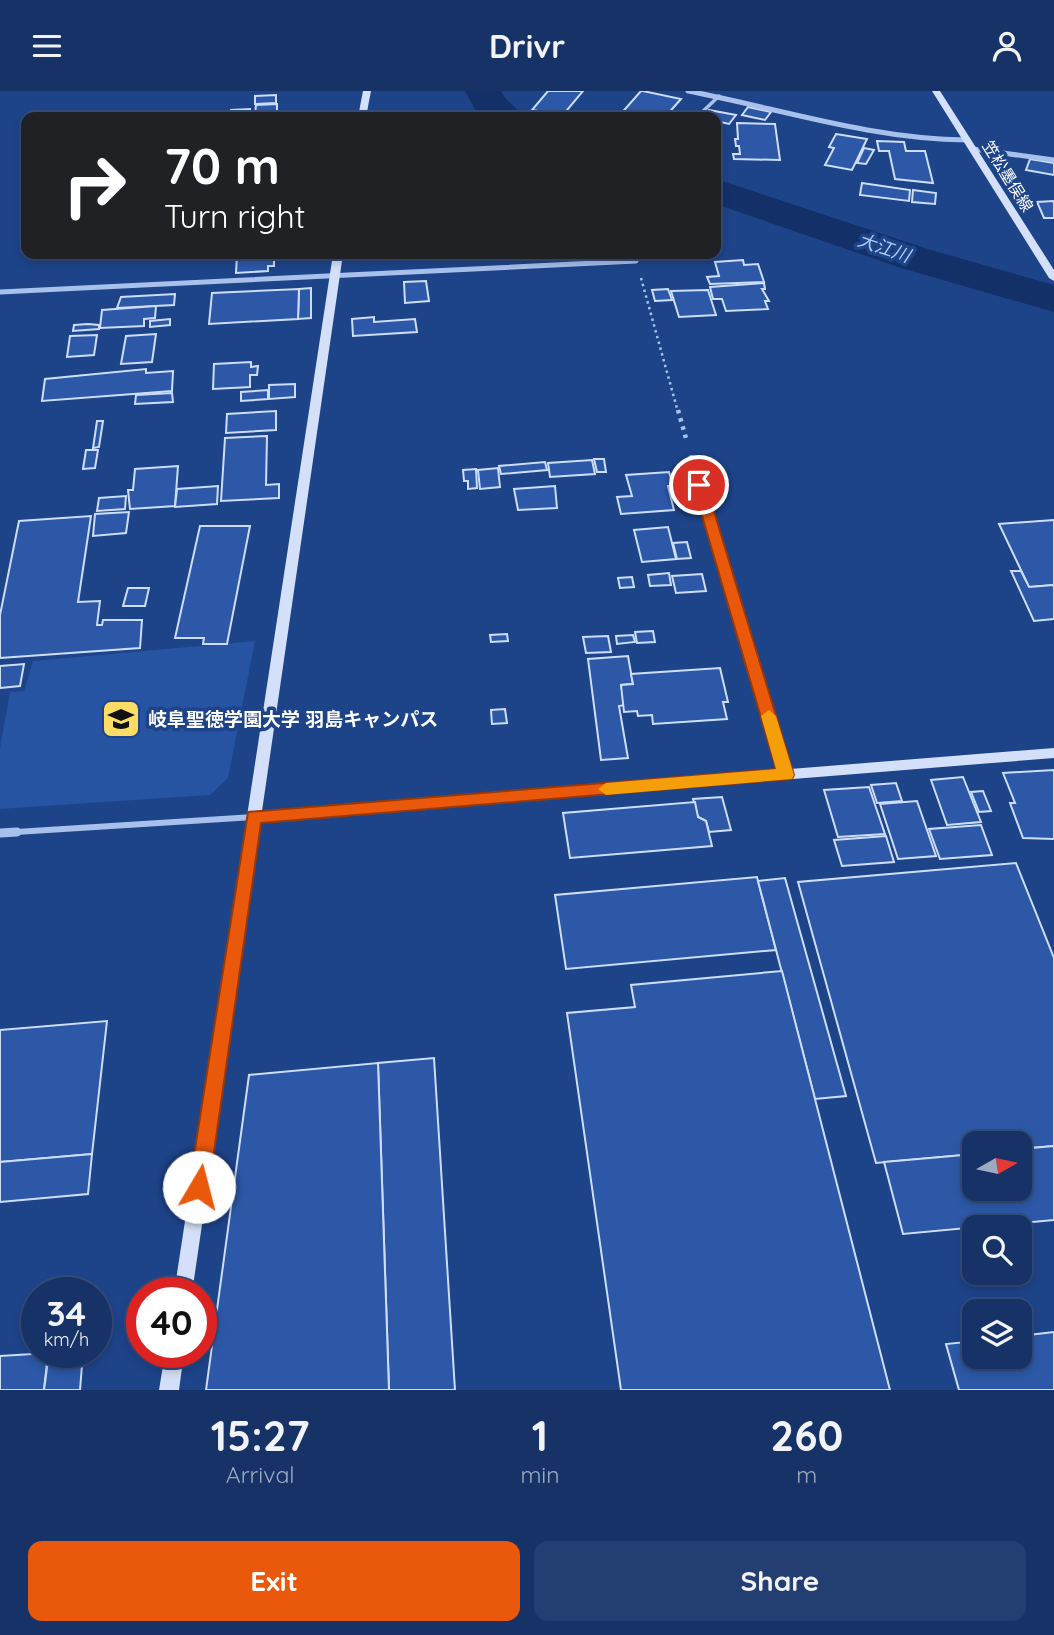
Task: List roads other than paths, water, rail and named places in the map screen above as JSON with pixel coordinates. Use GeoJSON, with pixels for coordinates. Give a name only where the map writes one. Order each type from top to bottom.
{"type":"FeatureCollection","features":[{"type":"Feature","properties":{"kind":"street"},"geometry":{"type":"LineString","coordinates":[[363,112],[367,91]]}},
{"type":"Feature","properties":{"kind":"street"},"geometry":{"type":"LineString","coordinates":[[688,91],[878,134],[970,144],[1054,160]]}},
{"type":"Feature","properties":{"kind":"street","name":"笠松墨俣線"},"geometry":{"type":"LineString","coordinates":[[936,91],[1052,276]]}},
{"type":"Feature","properties":{"kind":"street"},"geometry":{"type":"LineString","coordinates":[[185,1277],[337,259]]}},
{"type":"Feature","properties":{"kind":"street"},"geometry":{"type":"LineString","coordinates":[[0,292],[636,261]]}},
{"type":"Feature","properties":{"kind":"street"},"geometry":{"type":"LineString","coordinates":[[691,458],[786,775]]}},
{"type":"Feature","properties":{"kind":"street"},"geometry":{"type":"LineString","coordinates":[[0,833],[254,817],[1054,753]]}},
{"type":"Feature","properties":{"kind":"street"},"geometry":{"type":"LineString","coordinates":[[169,1390],[172,1368]]}},
{"type":"Feature","properties":{"kind":"lane"},"geometry":{"type":"LineString","coordinates":[[702,112],[719,96]]}},
{"type":"Feature","properties":{"kind":"waterway","name":"大江川"},"geometry":{"type":"LineString","coordinates":[[483,91],[491,109],[496,112]]}},
{"type":"Feature","properties":{"kind":"waterway","name":"大江川"},"geometry":{"type":"LineString","coordinates":[[721,193],[916,259],[1054,299]]}},
{"type":"Feature","properties":{"kind":"place","name":"岐阜聖徳学園大学 羽島キャンパス"},"geometry":{"type":"Point","coordinates":[121,719]}}]}
